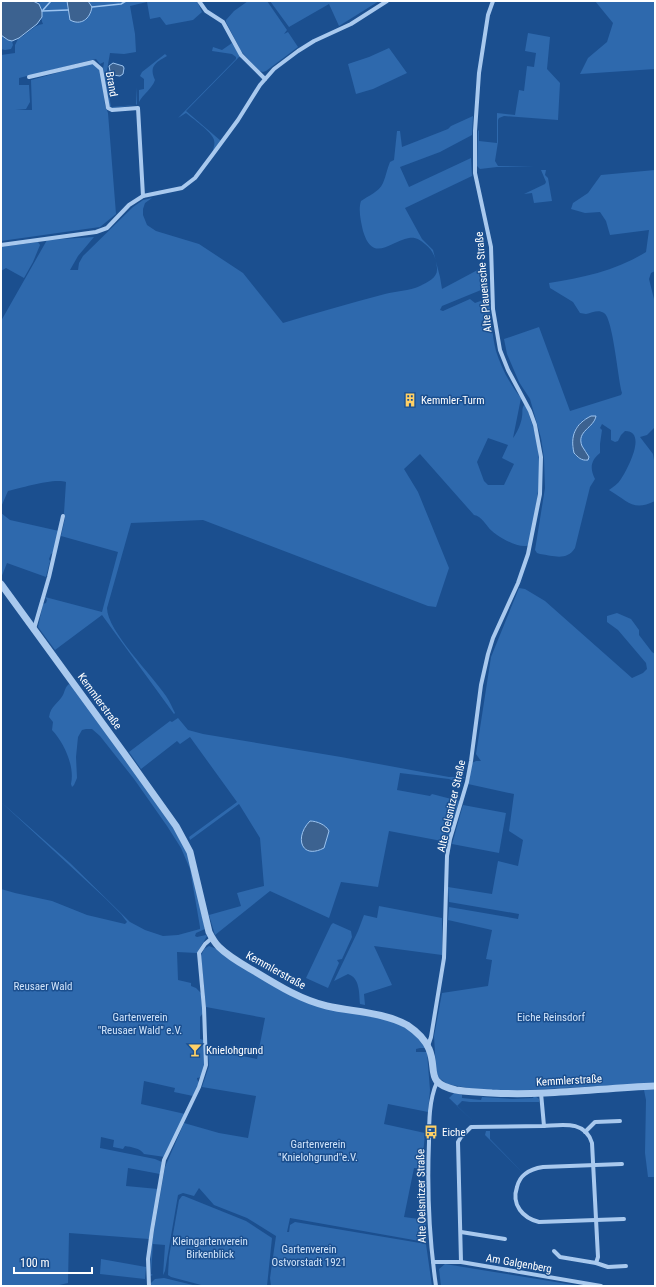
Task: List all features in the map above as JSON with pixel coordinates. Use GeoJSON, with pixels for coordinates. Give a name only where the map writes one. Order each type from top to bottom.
{"type":"FeatureCollection","features":[{"type":"Feature","properties":{"kind":"street"},"geometry":{"type":"LineString","coordinates":[[199,1],[206,11],[223,22],[241,55],[264,79]]}},
{"type":"Feature","properties":{"kind":"street"},"geometry":{"type":"LineString","coordinates":[[1,245],[96,232],[107,228],[129,205],[143,196],[182,188],[195,178],[223,141],[264,79],[274,69],[314,41],[351,24],[387,1]]}},
{"type":"Feature","properties":{"kind":"street","name":"Alte Plauensche Straße"},"geometry":{"type":"LineString","coordinates":[[493,1],[488,15],[479,73],[475,131],[475,173],[491,247],[493,309],[500,350],[511,376],[530,411],[538,439],[542,475],[540,494],[528,554],[518,583],[510,598]]}},
{"type":"Feature","properties":{"kind":"street","name":"Brand"},"geometry":{"type":"LineString","coordinates":[[29,77],[86,63],[93,62],[99,66],[101,69],[108,108],[112,110],[138,108],[143,196]]}},
{"type":"Feature","properties":{"kind":"street"},"geometry":{"type":"LineString","coordinates":[[34,629],[49,577],[63,516]]}},
{"type":"Feature","properties":{"kind":"street","name":"Kemmlerstraße"},"geometry":{"type":"LineString","coordinates":[[1,584],[180,832],[190,852],[207,925],[212,938],[219,947],[237,961],[276,985],[296,995],[326,1006],[398,1021],[413,1030],[428,1047],[433,1074],[437,1082],[444,1087],[463,1091],[508,1094],[655,1086]]}},
{"type":"Feature","properties":{"kind":"street","name":"Alte Oelsnitzer Straße"},"geometry":{"type":"LineString","coordinates":[[428,1047],[431,1038],[444,958],[447,856],[450,839],[467,782],[478,707],[488,654],[510,598]]}},
{"type":"Feature","properties":{"kind":"street"},"geometry":{"type":"LineString","coordinates":[[149,1286],[148,1259],[164,1160],[199,1087],[206,1065],[199,953],[204,944],[212,938]]}},
{"type":"Feature","properties":{"kind":"street","name":"Alte Oelsnitzer Straße"},"geometry":{"type":"LineString","coordinates":[[436,1286],[430,1230],[427,1171],[429,1120],[433,1091],[437,1082]]}},
{"type":"Feature","properties":{"kind":"street"},"geometry":{"type":"LineString","coordinates":[[541,1093],[544,1126]]}},
{"type":"Feature","properties":{"kind":"street"},"geometry":{"type":"LineString","coordinates":[[585,1132],[590,1125],[595,1122],[620,1122]]}},
{"type":"Feature","properties":{"kind":"street"},"geometry":{"type":"LineString","coordinates":[[461,1262],[458,1142],[461,1137],[471,1127],[573,1125],[585,1132],[590,1137],[592,1143],[598,1257],[596,1264]]}},
{"type":"Feature","properties":{"kind":"street"},"geometry":{"type":"LineString","coordinates":[[622,1164],[543,1167],[533,1169],[523,1175],[517,1184],[515,1199],[520,1212],[532,1221],[624,1220]]}},
{"type":"Feature","properties":{"kind":"street"},"geometry":{"type":"LineString","coordinates":[[461,1232],[506,1239]]}},
{"type":"Feature","properties":{"kind":"street"},"geometry":{"type":"LineString","coordinates":[[554,1251],[560,1257],[608,1267],[626,1266]]}},
{"type":"Feature","properties":{"kind":"street","name":"Am Galgenberg"},"geometry":{"type":"LineString","coordinates":[[433,1262],[461,1262],[602,1286]]}},
{"type":"Feature","properties":{"kind":"green space"},"geometry":{"type":"Polygon","coordinates":[[[40,1],[67,1],[70,20],[89,2],[88,1],[197,1],[202,12],[193,20],[166,25],[160,17],[150,19],[147,2],[130,6],[135,34],[136,52],[124,54],[110,53],[106,76],[111,107],[109,106],[104,84],[104,62],[100,64],[96,59],[19,78],[19,85],[29,85],[30,102],[26,109],[15,110],[32,110],[31,80],[93,63],[101,71],[105,105],[108,113],[116,214],[100,227],[1,241],[1,55],[15,53],[15,45],[18,39],[36,26],[43,24],[39,4],[40,1]]]}},
{"type":"Feature","properties":{"kind":"green space"},"geometry":{"type":"Polygon","coordinates":[[[248,1],[267,1],[287,30],[284,34],[288,32],[298,47],[263,72],[259,71],[241,51],[226,22],[234,11],[248,1]]]}},
{"type":"Feature","properties":{"kind":"green space"},"geometry":{"type":"Polygon","coordinates":[[[270,1],[379,1],[339,26],[329,4],[289,27],[270,1]]]}},
{"type":"Feature","properties":{"kind":"green space"},"geometry":{"type":"Polygon","coordinates":[[[595,1],[655,1],[655,69],[580,74],[588,58],[607,42],[613,23],[595,1]]]}},
{"type":"Feature","properties":{"kind":"green space"},"geometry":{"type":"Polygon","coordinates":[[[528,33],[550,37],[547,69],[560,83],[558,120],[504,116],[499,118],[498,142],[495,161],[498,166],[534,166],[480,169],[477,166],[478,131],[479,130],[479,141],[497,143],[497,113],[515,115],[519,90],[524,91],[527,66],[534,67],[536,53],[525,51],[528,33]]]}},
{"type":"Feature","properties":{"kind":"green space"},"geometry":{"type":"Polygon","coordinates":[[[1,35],[12,41],[13,45],[11,49],[1,49],[1,35]]]}},
{"type":"Feature","properties":{"kind":"green space"},"geometry":{"type":"Polygon","coordinates":[[[232,43],[240,56],[186,111],[221,141],[214,151],[214,140],[206,129],[186,113],[178,118],[236,59],[236,57],[232,54],[212,51],[213,47],[222,50],[232,43]]]}},
{"type":"Feature","properties":{"kind":"green space"},"geometry":{"type":"Polygon","coordinates":[[[389,48],[407,73],[373,89],[356,94],[348,64],[389,48]]]}},
{"type":"Feature","properties":{"kind":"green space"},"geometry":{"type":"Polygon","coordinates":[[[165,54],[167,56],[154,65],[153,75],[155,80],[139,102],[139,90],[144,89],[144,79],[140,76],[142,72],[165,54]]]}},
{"type":"Feature","properties":{"kind":"green space"},"geometry":{"type":"Polygon","coordinates":[[[136,105],[113,108],[111,107],[136,105]]]}},
{"type":"Feature","properties":{"kind":"green space"},"geometry":{"type":"Polygon","coordinates":[[[473,116],[472,135],[440,152],[400,167],[409,187],[471,158],[472,176],[405,208],[422,239],[433,250],[436,261],[434,254],[428,246],[416,238],[402,240],[383,248],[377,249],[372,246],[367,241],[363,231],[360,212],[361,201],[376,191],[383,183],[390,162],[394,160],[397,131],[400,131],[402,147],[448,129],[451,126],[473,116]]]}},
{"type":"Feature","properties":{"kind":"green space"},"geometry":{"type":"Polygon","coordinates":[[[541,170],[546,170],[545,175],[548,178],[552,201],[534,203],[532,193],[524,194],[545,184],[546,182],[541,170]]]}},
{"type":"Feature","properties":{"kind":"green space"},"geometry":{"type":"Polygon","coordinates":[[[655,170],[655,271],[651,273],[649,279],[655,303],[655,427],[647,435],[640,437],[653,454],[655,466],[655,501],[641,505],[631,504],[609,490],[620,481],[631,460],[634,452],[635,437],[632,433],[625,431],[618,441],[615,442],[611,440],[611,430],[602,424],[600,428],[602,430],[600,453],[594,459],[592,465],[592,472],[595,479],[590,487],[575,548],[568,555],[560,557],[540,554],[535,550],[545,488],[544,458],[541,438],[530,399],[519,382],[507,354],[504,339],[539,327],[570,411],[621,395],[622,393],[613,337],[607,317],[600,311],[586,314],[580,313],[573,302],[550,288],[549,283],[574,279],[612,268],[624,264],[646,252],[649,230],[610,235],[606,221],[600,212],[585,213],[571,209],[573,203],[588,193],[601,175],[655,170]],[[584,419],[575,429],[572,447],[588,454],[582,447],[580,439],[581,435],[595,420],[584,419]]]}},
{"type":"Feature","properties":{"kind":"green space"},"geometry":{"type":"Polygon","coordinates":[[[152,198],[145,203],[143,209],[143,215],[147,225],[156,231],[199,244],[243,273],[283,323],[372,297],[416,288],[429,281],[436,274],[437,265],[442,289],[487,265],[486,286],[481,290],[442,306],[440,310],[443,311],[470,299],[475,303],[486,299],[489,301],[496,351],[506,376],[521,398],[513,438],[520,425],[525,404],[535,434],[538,450],[539,482],[529,545],[521,546],[495,534],[482,519],[474,515],[420,454],[404,469],[418,492],[449,568],[436,607],[428,606],[203,520],[131,523],[107,608],[109,618],[122,641],[160,687],[175,713],[174,714],[102,615],[55,650],[38,627],[43,604],[46,603],[47,600],[45,597],[102,612],[118,552],[61,536],[65,518],[66,482],[46,482],[8,491],[1,507],[1,321],[47,240],[94,237],[78,256],[70,270],[78,270],[79,263],[83,256],[133,207],[143,200],[152,198]],[[488,438],[477,462],[484,481],[488,485],[504,485],[514,464],[502,458],[508,445],[488,438]]]}},
{"type":"Feature","properties":{"kind":"green space"},"geometry":{"type":"Polygon","coordinates":[[[38,242],[40,245],[24,278],[6,268],[1,271],[1,247],[38,242]]]}},
{"type":"Feature","properties":{"kind":"green space"},"geometry":{"type":"Polygon","coordinates":[[[1,513],[10,520],[59,531],[53,553],[49,559],[50,561],[46,577],[7,563],[1,578],[1,513]]]}},
{"type":"Feature","properties":{"kind":"green space","name":"Eiche Reinsdorf"},"geometry":{"type":"Polygon","coordinates":[[[519,588],[525,589],[545,601],[632,678],[643,673],[647,669],[646,663],[618,630],[607,622],[607,616],[617,613],[631,619],[639,630],[639,635],[655,654],[655,1083],[511,1091],[478,1090],[447,1084],[438,1077],[436,1070],[434,1036],[442,993],[488,986],[492,960],[486,959],[492,930],[448,920],[449,907],[518,919],[519,914],[449,902],[448,887],[492,894],[498,861],[518,866],[523,840],[509,831],[514,794],[468,784],[472,763],[481,761],[476,754],[491,657],[519,588]]]}},
{"type":"Feature","properties":{"kind":"green space"},"geometry":{"type":"Polygon","coordinates":[[[69,684],[73,686],[167,817],[188,854],[205,929],[196,933],[195,936],[207,936],[197,953],[177,952],[178,980],[191,983],[191,986],[196,988],[201,993],[203,1013],[200,1017],[200,1039],[204,1040],[206,1058],[202,1077],[197,1078],[199,1083],[193,1096],[174,1092],[175,1088],[144,1081],[141,1104],[185,1114],[165,1157],[144,1154],[138,1149],[125,1146],[123,1149],[113,1147],[114,1140],[101,1137],[100,1148],[155,1159],[162,1162],[160,1174],[128,1168],[126,1186],[158,1189],[149,1239],[69,1233],[68,1283],[55,1286],[1,1286],[1,889],[52,901],[87,915],[125,924],[127,922],[106,899],[1,802],[70,863],[130,922],[145,930],[163,936],[178,935],[200,929],[190,869],[181,848],[134,779],[100,736],[92,729],[82,730],[78,737],[76,757],[77,778],[72,787],[72,777],[68,755],[61,741],[52,730],[53,722],[49,717],[51,710],[61,698],[69,684]]]}},
{"type":"Feature","properties":{"kind":"green space"},"geometry":{"type":"Polygon","coordinates":[[[178,718],[188,730],[203,734],[449,777],[465,777],[462,779],[462,784],[449,779],[400,773],[397,790],[430,796],[432,794],[459,801],[447,842],[389,831],[378,887],[341,882],[329,918],[270,891],[215,935],[209,915],[241,906],[237,893],[264,886],[260,838],[239,804],[190,840],[189,837],[237,802],[190,737],[180,744],[177,741],[141,769],[129,752],[170,721],[172,722],[178,718]],[[305,828],[301,841],[324,848],[328,834],[305,828]]]}},
{"type":"Feature","properties":{"kind":"green space"},"geometry":{"type":"Polygon","coordinates":[[[463,805],[506,813],[499,853],[452,844],[463,805]]]}},
{"type":"Feature","properties":{"kind":"green space"},"geometry":{"type":"Polygon","coordinates":[[[379,906],[442,918],[442,955],[374,946],[392,985],[364,994],[365,1005],[360,1004],[357,982],[352,976],[348,974],[334,981],[364,915],[377,918],[379,906]]]}},
{"type":"Feature","properties":{"kind":"green space"},"geometry":{"type":"Polygon","coordinates":[[[333,923],[351,931],[352,937],[342,959],[337,960],[339,963],[328,988],[306,978],[333,923]]]}},
{"type":"Feature","properties":{"kind":"green space","name":"Gartenverein \"Knielohgrund\"e.V."},"geometry":{"type":"Polygon","coordinates":[[[209,946],[217,949],[301,1000],[396,1022],[413,1033],[426,1048],[416,1049],[416,1052],[427,1052],[430,1090],[428,1112],[388,1104],[384,1124],[425,1133],[423,1156],[424,1169],[414,1168],[404,1217],[426,1220],[425,1242],[290,1218],[287,1232],[289,1232],[290,1225],[295,1222],[426,1244],[432,1286],[271,1286],[270,1278],[276,1236],[247,1218],[214,1205],[199,1188],[194,1196],[183,1193],[178,1195],[165,1271],[163,1275],[165,1245],[153,1244],[151,1274],[153,1275],[150,1276],[151,1248],[165,1167],[184,1123],[219,1133],[248,1138],[256,1096],[202,1087],[209,1066],[208,1053],[212,1050],[257,1059],[265,1018],[206,1007],[201,956],[204,949],[209,946]]]}},
{"type":"Feature","properties":{"kind":"green space"},"geometry":{"type":"Polygon","coordinates":[[[644,1090],[655,1090],[655,1177],[648,1177],[645,1153],[646,1100],[644,1090]]]}},
{"type":"Feature","properties":{"kind":"green space"},"geometry":{"type":"Polygon","coordinates":[[[454,1093],[462,1095],[462,1098],[481,1100],[482,1097],[513,1099],[533,1098],[535,1096],[539,1099],[539,1102],[462,1101],[457,1106],[449,1098],[454,1093]]]}},
{"type":"Feature","properties":{"kind":"green space"},"geometry":{"type":"Polygon","coordinates":[[[486,1131],[490,1131],[490,1139],[523,1173],[485,1135],[486,1131]]]}},
{"type":"Feature","properties":{"kind":"green space","name":"Kleingartenverein Birkenblick"},"geometry":{"type":"Polygon","coordinates":[[[182,1196],[246,1221],[272,1238],[267,1286],[205,1286],[168,1275],[169,1257],[179,1200],[182,1196]]]}},
{"type":"Feature","properties":{"kind":"green space"},"geometry":{"type":"Polygon","coordinates":[[[101,1259],[146,1267],[145,1279],[100,1274],[101,1259]]]}},
{"type":"Feature","properties":{"kind":"green space"},"geometry":{"type":"Polygon","coordinates":[[[445,1264],[580,1286],[441,1286],[439,1269],[445,1264]]]}},
{"type":"Feature","properties":{"kind":"green space"},"geometry":{"type":"Polygon","coordinates":[[[164,1278],[197,1286],[150,1286],[155,1279],[164,1278]]]}},
{"type":"Feature","properties":{"kind":"shaded area"},"geometry":{"type":"Polygon","coordinates":[[[1,1],[33,1],[39,4],[42,11],[42,17],[37,24],[19,38],[12,41],[8,40],[1,35],[1,1]]]}},
{"type":"Feature","properties":{"kind":"shaded area"},"geometry":{"type":"Polygon","coordinates":[[[67,1],[88,1],[92,7],[87,18],[81,22],[74,22],[70,20],[67,1]]]}},
{"type":"Feature","properties":{"kind":"shaded area"},"geometry":{"type":"Polygon","coordinates":[[[113,63],[123,66],[123,74],[120,76],[113,75],[109,66],[113,63]]]}},
{"type":"Feature","properties":{"kind":"shaded area"},"geometry":{"type":"Polygon","coordinates":[[[591,416],[596,416],[595,420],[581,437],[582,446],[589,457],[588,460],[583,460],[574,453],[573,436],[581,423],[591,416]]]}},
{"type":"Feature","properties":{"kind":"shaded area"},"geometry":{"type":"Polygon","coordinates":[[[310,821],[321,824],[329,831],[324,848],[316,851],[305,849],[301,840],[305,827],[310,821]]]}},
{"type":"Feature","properties":{"kind":"waterway"},"geometry":{"type":"LineString","coordinates":[[43,10],[51,1]]}},
{"type":"Feature","properties":{"kind":"waterway"},"geometry":{"type":"LineString","coordinates":[[92,7],[121,4],[126,1]]}},
{"type":"Feature","properties":{"kind":"waterway"},"geometry":{"type":"LineString","coordinates":[[42,11],[68,10]]}},
{"type":"Feature","properties":{"kind":"place","name":"Kemmler-Turm"},"geometry":{"type":"Point","coordinates":[410,400]}},
{"type":"Feature","properties":{"kind":"place","name":"Knielohgrund"},"geometry":{"type":"Point","coordinates":[195,1050]}},
{"type":"Feature","properties":{"kind":"place","name":"Eiche"},"geometry":{"type":"Point","coordinates":[431,1132]}},
{"type":"Feature","properties":{"kind":"park label","name":"Reusaer Wald"},"geometry":{"type":"Point","coordinates":[43,986]}},
{"type":"Feature","properties":{"kind":"park label","name":"Gartenverein \"Reusaer Wald\" e.V."},"geometry":{"type":"Point","coordinates":[140,1023]}},
{"type":"Feature","properties":{"kind":"park label","name":"Gartenverein Ostvorstadt 1921"},"geometry":{"type":"Point","coordinates":[309,1255]}}]}
